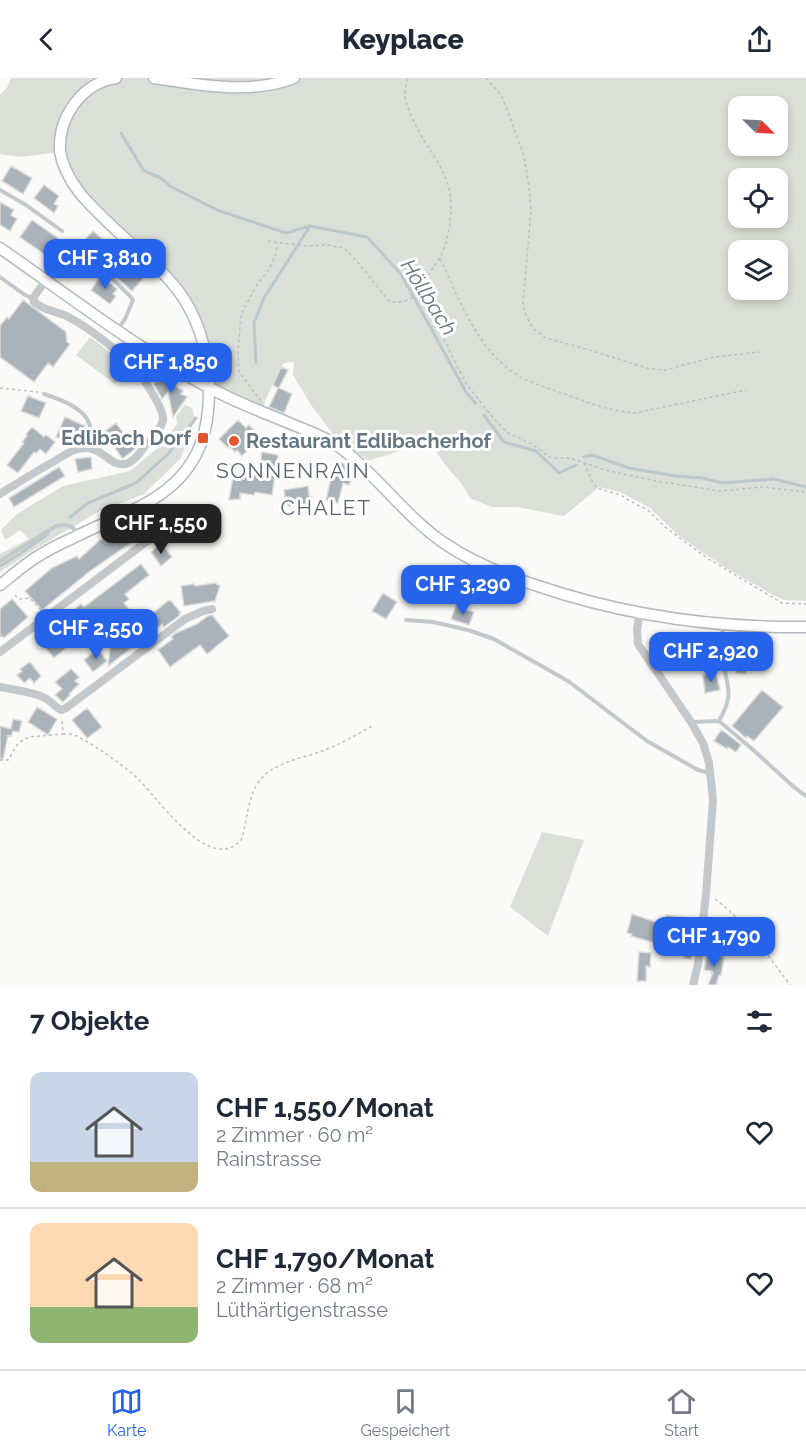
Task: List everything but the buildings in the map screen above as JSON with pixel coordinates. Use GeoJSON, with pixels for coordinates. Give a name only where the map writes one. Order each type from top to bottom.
{"type":"FeatureCollection","features":[{"type":"Feature","properties":{"kind":"street"},"geometry":{"type":"LineString","coordinates":[[0,585],[40,555],[150,502],[179,479],[193,461],[203,438],[208,414],[208,370],[197,327],[184,299],[152,263],[79,192],[68,175],[60,152],[62,130],[70,109],[82,95],[116,78]]}},
{"type":"Feature","properties":{"kind":"street"},"geometry":{"type":"LineString","coordinates":[[154,78],[234,88],[267,86],[294,78]]}},
{"type":"Feature","properties":{"kind":"street"},"geometry":{"type":"LineString","coordinates":[[0,248],[170,365],[209,387],[337,445],[352,456],[423,526],[443,542],[466,557],[497,572],[588,602],[659,617],[722,624],[806,627]]}},
{"type":"Feature","properties":{"kind":"street"},"geometry":{"type":"LineString","coordinates":[[0,494],[76,449],[92,448],[116,463],[129,463],[161,426],[163,420],[161,410],[130,361],[77,321],[45,310],[34,302],[33,298],[46,279]]}},
{"type":"Feature","properties":{"kind":"street"},"geometry":{"type":"LineString","coordinates":[[0,652],[154,536]]}},
{"type":"Feature","properties":{"kind":"street"},"geometry":{"type":"LineString","coordinates":[[0,687],[45,698],[61,710],[185,619],[212,609]]}},
{"type":"Feature","properties":{"kind":"street"},"geometry":{"type":"LineString","coordinates":[[640,613],[637,629],[638,644],[691,722],[703,743],[709,763],[713,800],[706,894],[698,964],[693,985]]}},
{"type":"Feature","properties":{"kind":"lane"},"geometry":{"type":"LineString","coordinates":[[0,190],[26,205],[62,231]]}},
{"type":"Feature","properties":{"kind":"lane"},"geometry":{"type":"LineString","coordinates":[[97,264],[132,300],[125,319],[117,330]]}},
{"type":"Feature","properties":{"kind":"lane"},"geometry":{"type":"LineString","coordinates":[[0,277],[25,296],[33,298]]}},
{"type":"Feature","properties":{"kind":"lane"},"geometry":{"type":"LineString","coordinates":[[44,394],[77,409],[84,415],[90,424],[92,448]]}},
{"type":"Feature","properties":{"kind":"lane"},"geometry":{"type":"LineString","coordinates":[[0,561],[56,526],[67,525],[75,529],[78,535]]}},
{"type":"Feature","properties":{"kind":"lane"},"geometry":{"type":"LineString","coordinates":[[406,620],[433,622],[494,639],[568,681],[647,741],[710,774]]}},
{"type":"Feature","properties":{"kind":"lane"},"geometry":{"type":"LineString","coordinates":[[719,721],[730,696],[723,658],[722,624]]}},
{"type":"Feature","properties":{"kind":"lane"},"geometry":{"type":"LineString","coordinates":[[691,722],[719,721],[806,796]]}},
{"type":"Feature","properties":{"kind":"path"},"geometry":{"type":"LineString","coordinates":[[268,241],[304,246],[327,245],[344,249],[390,302],[409,300],[416,295],[440,258],[447,238],[451,205],[449,188],[441,169],[418,130],[405,98],[407,78]]}},
{"type":"Feature","properties":{"kind":"path"},"geometry":{"type":"LineString","coordinates":[[486,78],[501,95],[524,156],[531,210],[524,304],[525,313],[535,330],[546,338],[650,369],[665,370],[722,356],[760,352]]}},
{"type":"Feature","properties":{"kind":"path"},"geometry":{"type":"LineString","coordinates":[[263,412],[264,404],[239,372],[238,351],[242,314],[256,286],[270,268],[276,253],[277,242]]}},
{"type":"Feature","properties":{"kind":"path"},"geometry":{"type":"LineString","coordinates":[[440,258],[474,330],[492,354],[514,373],[532,381],[591,404],[635,413],[746,390]]}},
{"type":"Feature","properties":{"kind":"path"},"geometry":{"type":"LineString","coordinates":[[422,284],[422,295],[465,382],[508,433],[532,444],[552,458],[570,458],[605,470],[720,491],[762,487],[806,492]]}},
{"type":"Feature","properties":{"kind":"path"},"geometry":{"type":"LineString","coordinates":[[0,387],[44,394]]}},
{"type":"Feature","properties":{"kind":"path"},"geometry":{"type":"LineString","coordinates":[[584,462],[597,488],[621,495],[648,510],[680,539],[716,564],[782,603],[806,604]]}},
{"type":"Feature","properties":{"kind":"path"},"geometry":{"type":"LineString","coordinates":[[15,595],[19,599],[30,598],[42,611]]}},
{"type":"Feature","properties":{"kind":"path"},"geometry":{"type":"LineString","coordinates":[[0,635],[3,638],[0,640]]}},
{"type":"Feature","properties":{"kind":"path"},"geometry":{"type":"LineString","coordinates":[[61,710],[63,734]]}},
{"type":"Feature","properties":{"kind":"path"},"geometry":{"type":"LineString","coordinates":[[0,760],[8,760],[17,745],[29,737],[63,734],[76,736],[110,757],[136,777],[188,832],[202,843],[221,850],[236,846],[241,840],[251,797],[266,774],[283,764],[335,746],[372,726]]}},
{"type":"Feature","properties":{"kind":"path"},"geometry":{"type":"LineString","coordinates":[[706,894],[735,915],[749,930],[790,985]]}},
{"type":"Feature","properties":{"kind":"shaded area"},"geometry":{"type":"Polygon","coordinates":[[[11,78],[806,78],[806,601],[784,600],[726,568],[677,534],[650,508],[620,492],[599,487],[564,516],[517,507],[492,507],[470,498],[462,484],[437,453],[435,440],[368,461],[333,434],[311,405],[293,375],[294,362],[283,363],[265,401],[263,412],[209,387],[208,370],[184,299],[91,206],[60,152],[21,157],[0,154],[0,95],[7,88],[11,78]]]}},
{"type":"Feature","properties":{"kind":"shaded area"},"geometry":{"type":"Polygon","coordinates":[[[90,337],[129,366],[115,384],[76,355],[90,337]]]}},
{"type":"Feature","properties":{"kind":"shaded area"},"geometry":{"type":"Polygon","coordinates":[[[185,405],[192,408],[195,418],[181,458],[144,494],[98,512],[0,572],[0,554],[29,539],[20,530],[5,540],[1,530],[17,514],[63,486],[130,471],[159,447],[177,424],[176,416],[185,405]]]}},
{"type":"Feature","properties":{"kind":"shaded area"},"geometry":{"type":"Polygon","coordinates":[[[542,832],[584,840],[548,936],[510,907],[542,832]]]}},
{"type":"Feature","properties":{"kind":"waterway"},"geometry":{"type":"LineString","coordinates":[[121,133],[144,171],[161,178],[170,186],[217,210],[286,233],[310,226]]}},
{"type":"Feature","properties":{"kind":"waterway","name":"Höllbach"},"geometry":{"type":"LineString","coordinates":[[256,363],[254,323],[264,298],[310,226],[367,237],[401,274],[466,392],[475,403]]}},
{"type":"Feature","properties":{"kind":"waterway","name":"Höllbach"},"geometry":{"type":"LineString","coordinates":[[484,415],[504,442],[536,451],[559,473],[576,465]]}},
{"type":"Feature","properties":{"kind":"waterway"},"geometry":{"type":"LineString","coordinates":[[70,517],[88,503],[136,483],[168,454],[196,418]]}},
{"type":"Feature","properties":{"kind":"waterway","name":"Höllbach"},"geometry":{"type":"LineString","coordinates":[[584,457],[592,455],[629,468],[703,478],[722,483],[774,479],[806,487]]}},
{"type":"Feature","properties":{"kind":"waterway"},"geometry":{"type":"LineString","coordinates":[[0,566],[48,534]]}},
{"type":"Feature","properties":{"kind":"place","name":"Edlibach Dorf"},"geometry":{"type":"Point","coordinates":[203,438]}},
{"type":"Feature","properties":{"kind":"place","name":"Restaurant Edlibacherhof"},"geometry":{"type":"Point","coordinates":[234,441]}},
{"type":"Feature","properties":{"kind":"district","name":"SONNENRAIN"},"geometry":{"type":"Point","coordinates":[293,470]}},
{"type":"Feature","properties":{"kind":"district","name":"CHALET"},"geometry":{"type":"Point","coordinates":[326,507]}}]}
